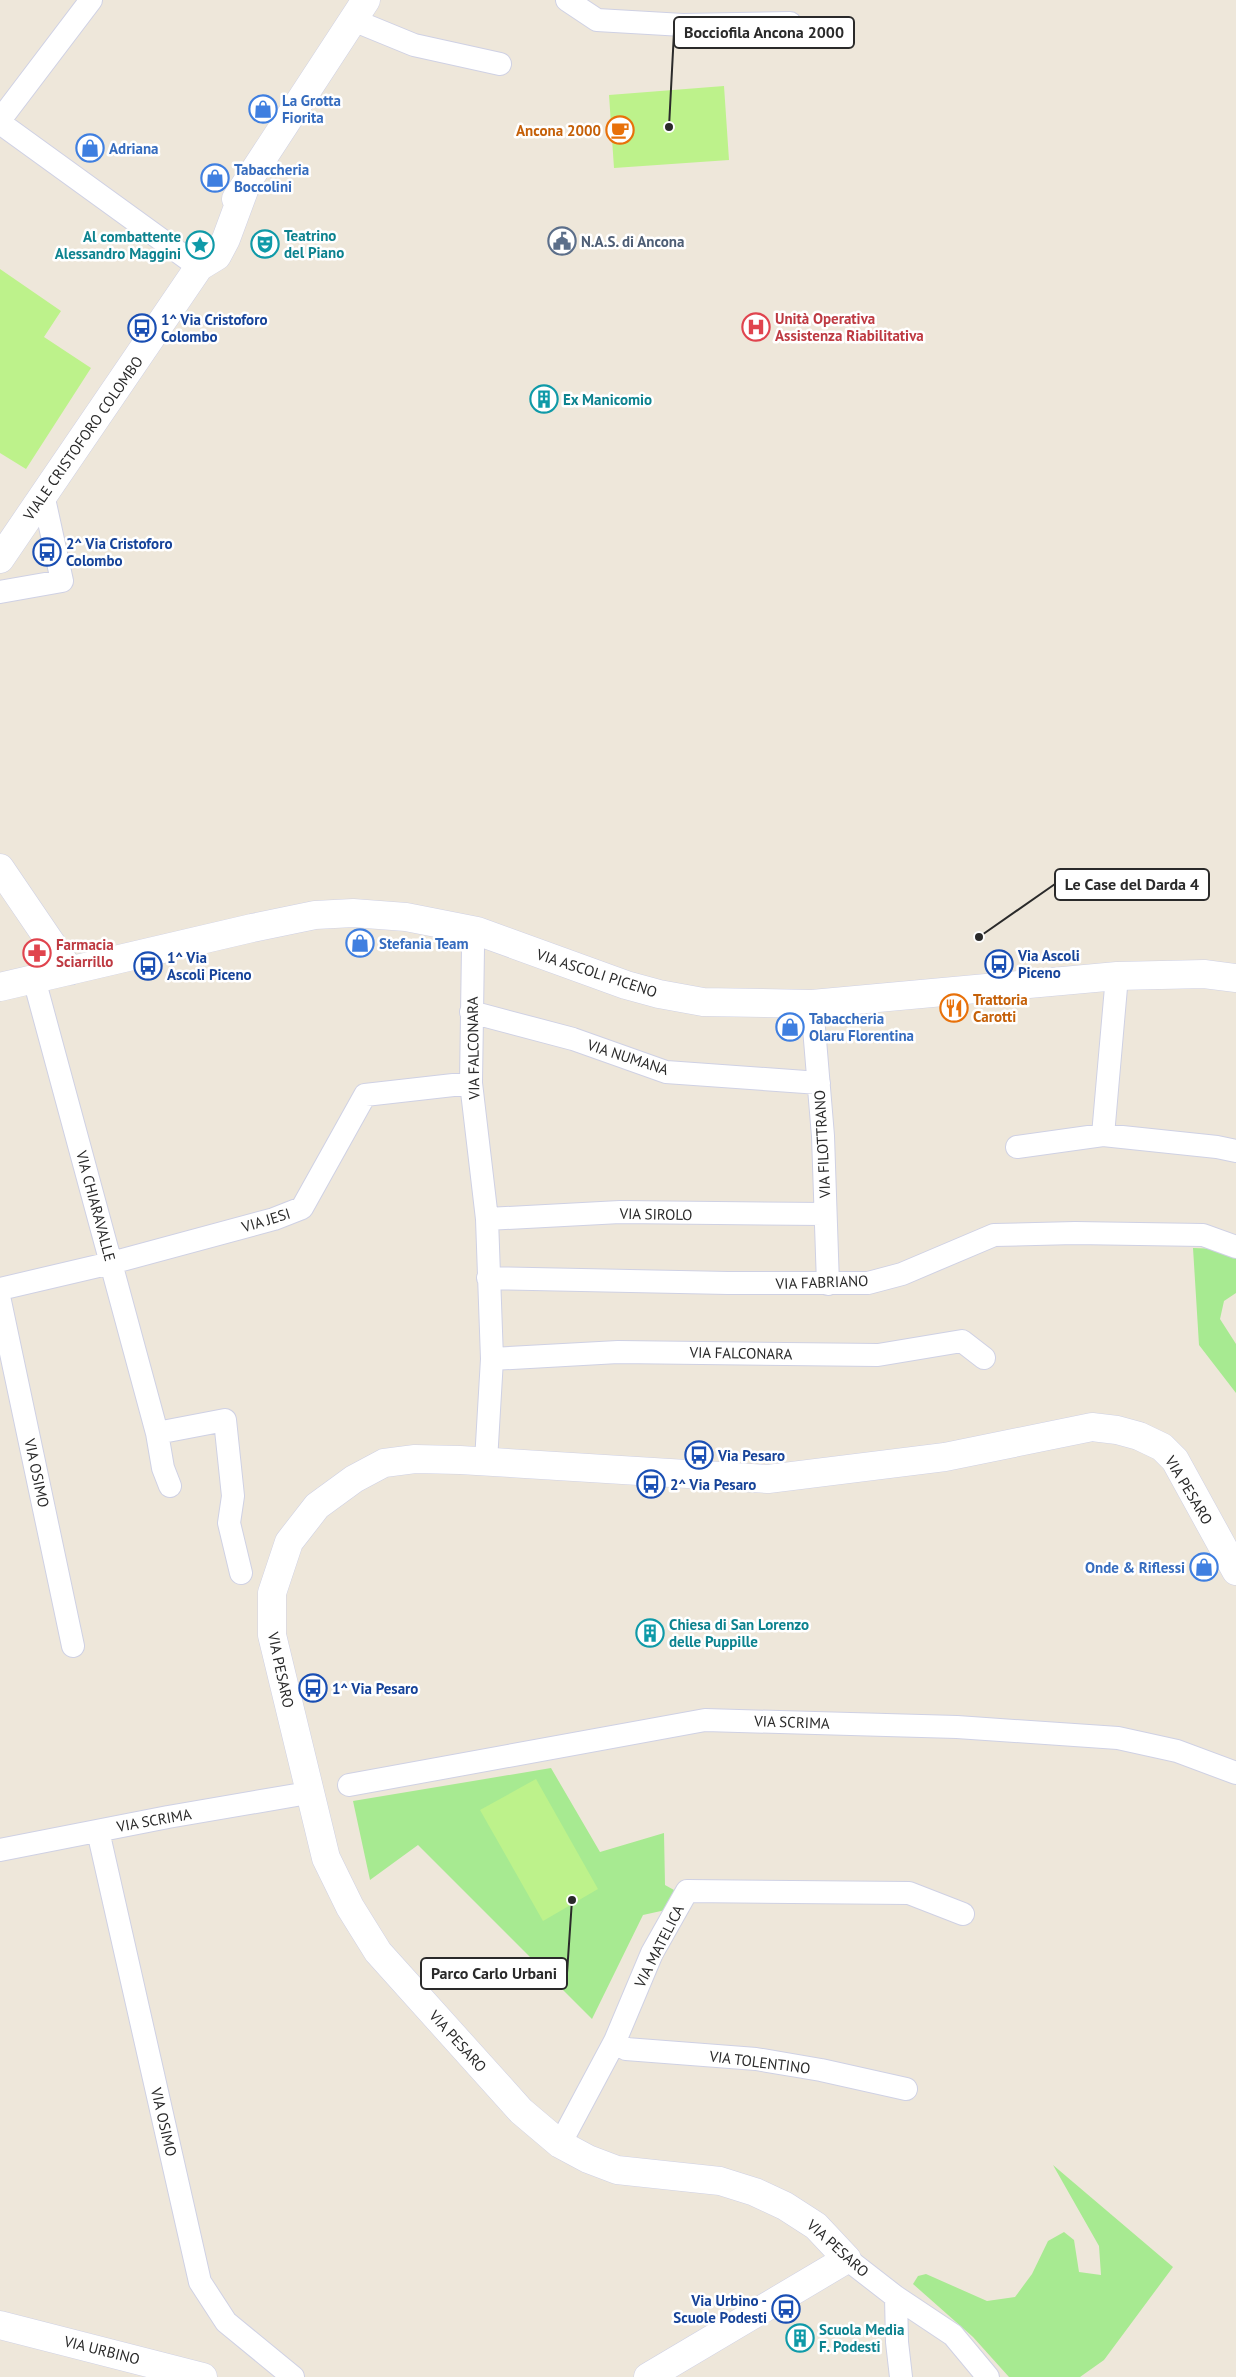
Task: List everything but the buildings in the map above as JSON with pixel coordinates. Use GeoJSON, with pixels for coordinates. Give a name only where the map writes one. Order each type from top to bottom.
{"type":"FeatureCollection","features":[{"type":"Feature","properties":{"kind":"street"},"geometry":{"type":"LineString","coordinates":[[91,0],[0,121],[199,267]]}},
{"type":"Feature","properties":{"kind":"street"},"geometry":{"type":"LineString","coordinates":[[567,0],[597,20],[683,25],[790,23]]}},
{"type":"Feature","properties":{"kind":"street"},"geometry":{"type":"LineString","coordinates":[[360,10],[414,45],[500,64]]}},
{"type":"Feature","properties":{"kind":"street","name":"VIALE CRISTOFORO COLOMBO"},"geometry":{"type":"LineString","coordinates":[[0,558],[199,267],[217,256],[226,239],[246,186],[360,10]]}},
{"type":"Feature","properties":{"kind":"street"},"geometry":{"type":"LineString","coordinates":[[0,592],[62,581],[43,494]]}},
{"type":"Feature","properties":{"kind":"street"},"geometry":{"type":"LineString","coordinates":[[0,868],[70,971]]}},
{"type":"Feature","properties":{"kind":"street","name":"VIA ASCOLI PICENO"},"geometry":{"type":"LineString","coordinates":[[0,987],[316,914],[353,913],[442,922],[477,931],[626,985],[659,994],[703,1002],[812,1004],[1117,976],[1204,974],[1236,978]]}},
{"type":"Feature","properties":{"kind":"street","name":"VIA FALCONARA"},"geometry":{"type":"LineString","coordinates":[[473,947],[471,1083],[487,1219],[492,1359],[486,1461]]}},
{"type":"Feature","properties":{"kind":"street"},"geometry":{"type":"LineString","coordinates":[[1103,1135],[1117,976]]}},
{"type":"Feature","properties":{"kind":"street","name":"VIA CHIARAVALLE"},"geometry":{"type":"LineString","coordinates":[[34,979],[157,1433],[163,1468],[170,1486]]}},
{"type":"Feature","properties":{"kind":"street","name":"VIA FILOTTRANO"},"geometry":{"type":"LineString","coordinates":[[812,1004],[823,1136],[828,1284]]}},
{"type":"Feature","properties":{"kind":"street","name":"VIA NUMANA"},"geometry":{"type":"LineString","coordinates":[[471,1012],[574,1039],[666,1072],[819,1083]]}},
{"type":"Feature","properties":{"kind":"street","name":"VIA JESI"},"geometry":{"type":"LineString","coordinates":[[0,1289],[111,1263],[274,1219],[302,1208],[365,1094],[471,1083]]}},
{"type":"Feature","properties":{"kind":"street"},"geometry":{"type":"LineString","coordinates":[[1017,1147],[1103,1135],[1217,1147],[1236,1152]]}},
{"type":"Feature","properties":{"kind":"street","name":"VIA SIROLO"},"geometry":{"type":"LineString","coordinates":[[487,1219],[620,1212],[825,1214]]}},
{"type":"Feature","properties":{"kind":"street","name":"VIA FABRIANO"},"geometry":{"type":"LineString","coordinates":[[488,1278],[828,1284],[868,1283],[902,1274],[994,1235],[1075,1233],[1203,1235],[1236,1247]]}},
{"type":"Feature","properties":{"kind":"street","name":"VIA OSIMO"},"geometry":{"type":"LineString","coordinates":[[0,1301],[72,1646]]}},
{"type":"Feature","properties":{"kind":"street","name":"VIA FALCONARA"},"geometry":{"type":"LineString","coordinates":[[492,1359],[618,1352],[878,1355],[962,1341],[984,1358]]}},
{"type":"Feature","properties":{"kind":"street"},"geometry":{"type":"LineString","coordinates":[[157,1433],[225,1420],[233,1496],[228,1523],[241,1573]]}},
{"type":"Feature","properties":{"kind":"street","name":"VIA PESARO"},"geometry":{"type":"LineString","coordinates":[[988,2377],[953,2335],[896,2297],[847,2259],[816,2226],[785,2206],[755,2192],[720,2181],[617,2170],[588,2160],[560,2144],[521,2111],[378,1952],[350,1907],[326,1858],[308,1793],[272,1635],[272,1593],[289,1542],[317,1506],[354,1478],[384,1463],[415,1459],[486,1461],[768,1479],[946,1457],[1092,1427],[1117,1430],[1139,1436],[1162,1447],[1175,1460],[1236,1571]]}},
{"type":"Feature","properties":{"kind":"street","name":"VIA SCRIMA"},"geometry":{"type":"LineString","coordinates":[[349,1786],[493,1761],[705,1720],[967,1727],[1118,1738],[1177,1751],[1236,1773]]}},
{"type":"Feature","properties":{"kind":"street","name":"VIA SCRIMA"},"geometry":{"type":"LineString","coordinates":[[0,1850],[308,1793]]}},
{"type":"Feature","properties":{"kind":"street","name":"VIA OSIMO"},"geometry":{"type":"LineString","coordinates":[[98,1831],[200,2282],[226,2322],[293,2377]]}},
{"type":"Feature","properties":{"kind":"street","name":"VIA MATELICA"},"geometry":{"type":"LineString","coordinates":[[560,2144],[615,2041],[652,1953],[687,1892],[909,1893],[963,1914]]}},
{"type":"Feature","properties":{"kind":"street","name":"VIA TOLENTINO"},"geometry":{"type":"LineString","coordinates":[[615,2041],[626,2050],[756,2059],[821,2070],[906,2089]]}},
{"type":"Feature","properties":{"kind":"street"},"geometry":{"type":"LineString","coordinates":[[648,2377],[847,2259]]}},
{"type":"Feature","properties":{"kind":"street"},"geometry":{"type":"LineString","coordinates":[[896,2297],[897,2342],[901,2377]]}},
{"type":"Feature","properties":{"kind":"street","name":"VIA URBINO"},"geometry":{"type":"LineString","coordinates":[[0,2325],[203,2377]]}},
{"type":"Feature","properties":{"kind":"green space"},"geometry":{"type":"Polygon","coordinates":[[[724,86],[729,160],[614,168],[609,95],[724,86]]]}},
{"type":"Feature","properties":{"kind":"green space"},"geometry":{"type":"Polygon","coordinates":[[[0,269],[61,311],[44,337],[91,368],[26,469],[0,453],[0,269]]]}},
{"type":"Feature","properties":{"kind":"green space"},"geometry":{"type":"Polygon","coordinates":[[[1193,1248],[1221,1249],[1236,1256],[1236,1293],[1224,1301],[1220,1319],[1236,1344],[1236,1393],[1199,1345],[1193,1248]]]}},
{"type":"Feature","properties":{"kind":"green space"},"geometry":{"type":"Polygon","coordinates":[[[551,1768],[600,1852],[664,1833],[665,1885],[674,1890],[670,1909],[643,1915],[592,2019],[418,1845],[370,1880],[353,1801],[551,1768]]]}},
{"type":"Feature","properties":{"kind":"green space"},"geometry":{"type":"Polygon","coordinates":[[[536,1779],[598,1889],[543,1921],[480,1810],[536,1779]]]}},
{"type":"Feature","properties":{"kind":"green space"},"geometry":{"type":"Polygon","coordinates":[[[1053,2165],[1173,2267],[1104,2360],[1080,2377],[1009,2377],[973,2337],[913,2284],[918,2276],[926,2274],[987,2301],[1015,2297],[1032,2274],[1048,2241],[1064,2232],[1074,2240],[1079,2272],[1101,2275],[1099,2246],[1053,2165]]]}},
{"type":"Feature","properties":{"kind":"place","name":"La Grotta Fiorita"},"geometry":{"type":"Point","coordinates":[263,109]}},
{"type":"Feature","properties":{"kind":"place","name":"Bocciofila Ancona 2000"},"geometry":{"type":"Point","coordinates":[669,127]}},
{"type":"Feature","properties":{"kind":"place","name":"Ancona 2000"},"geometry":{"type":"Point","coordinates":[620,130]}},
{"type":"Feature","properties":{"kind":"place","name":"Adriana"},"geometry":{"type":"Point","coordinates":[90,148]}},
{"type":"Feature","properties":{"kind":"place","name":"Tabaccheria Boccolini"},"geometry":{"type":"Point","coordinates":[215,178]}},
{"type":"Feature","properties":{"kind":"place","name":"N.A.S. di Ancona"},"geometry":{"type":"Point","coordinates":[562,241]}},
{"type":"Feature","properties":{"kind":"place","name":"Teatrino del Piano"},"geometry":{"type":"Point","coordinates":[265,244]}},
{"type":"Feature","properties":{"kind":"place","name":"Al combattente Alessandro Maggini"},"geometry":{"type":"Point","coordinates":[200,245]}},
{"type":"Feature","properties":{"kind":"place","name":"Unità Operativa Assistenza Riabilitativa"},"geometry":{"type":"Point","coordinates":[756,327]}},
{"type":"Feature","properties":{"kind":"place","name":"1^ Via Cristoforo Colombo"},"geometry":{"type":"Point","coordinates":[142,328]}},
{"type":"Feature","properties":{"kind":"place","name":"Ex Manicomio"},"geometry":{"type":"Point","coordinates":[544,399]}},
{"type":"Feature","properties":{"kind":"place","name":"2^ Via Cristoforo Colombo"},"geometry":{"type":"Point","coordinates":[47,552]}},
{"type":"Feature","properties":{"kind":"place","name":"Le Case del Darda 4"},"geometry":{"type":"Point","coordinates":[979,937]}},
{"type":"Feature","properties":{"kind":"place","name":"Stefania Team"},"geometry":{"type":"Point","coordinates":[360,943]}},
{"type":"Feature","properties":{"kind":"place","name":"Farmacia Sciarrillo"},"geometry":{"type":"Point","coordinates":[37,953]}},
{"type":"Feature","properties":{"kind":"place","name":"Via Ascoli Piceno"},"geometry":{"type":"Point","coordinates":[999,964]}},
{"type":"Feature","properties":{"kind":"place","name":"1^ Via Ascoli Piceno"},"geometry":{"type":"Point","coordinates":[148,966]}},
{"type":"Feature","properties":{"kind":"place","name":"Trattoria Carotti"},"geometry":{"type":"Point","coordinates":[954,1008]}},
{"type":"Feature","properties":{"kind":"place","name":"Tabaccheria Olaru Florentina"},"geometry":{"type":"Point","coordinates":[790,1027]}},
{"type":"Feature","properties":{"kind":"place","name":"Via Pesaro"},"geometry":{"type":"Point","coordinates":[699,1455]}},
{"type":"Feature","properties":{"kind":"place","name":"2^ Via Pesaro"},"geometry":{"type":"Point","coordinates":[651,1484]}},
{"type":"Feature","properties":{"kind":"place","name":"Onde & Riflessi"},"geometry":{"type":"Point","coordinates":[1204,1567]}},
{"type":"Feature","properties":{"kind":"place","name":"Chiesa di San Lorenzo delle Puppille"},"geometry":{"type":"Point","coordinates":[650,1633]}},
{"type":"Feature","properties":{"kind":"place","name":"1^ Via Pesaro"},"geometry":{"type":"Point","coordinates":[313,1688]}},
{"type":"Feature","properties":{"kind":"place","name":"Parco Carlo Urbani"},"geometry":{"type":"Point","coordinates":[572,1900]}},
{"type":"Feature","properties":{"kind":"place","name":"Via Urbino - Scuole Podesti"},"geometry":{"type":"Point","coordinates":[786,2309]}},
{"type":"Feature","properties":{"kind":"place","name":"Scuola Media F. Podesti"},"geometry":{"type":"Point","coordinates":[800,2338]}}]}
